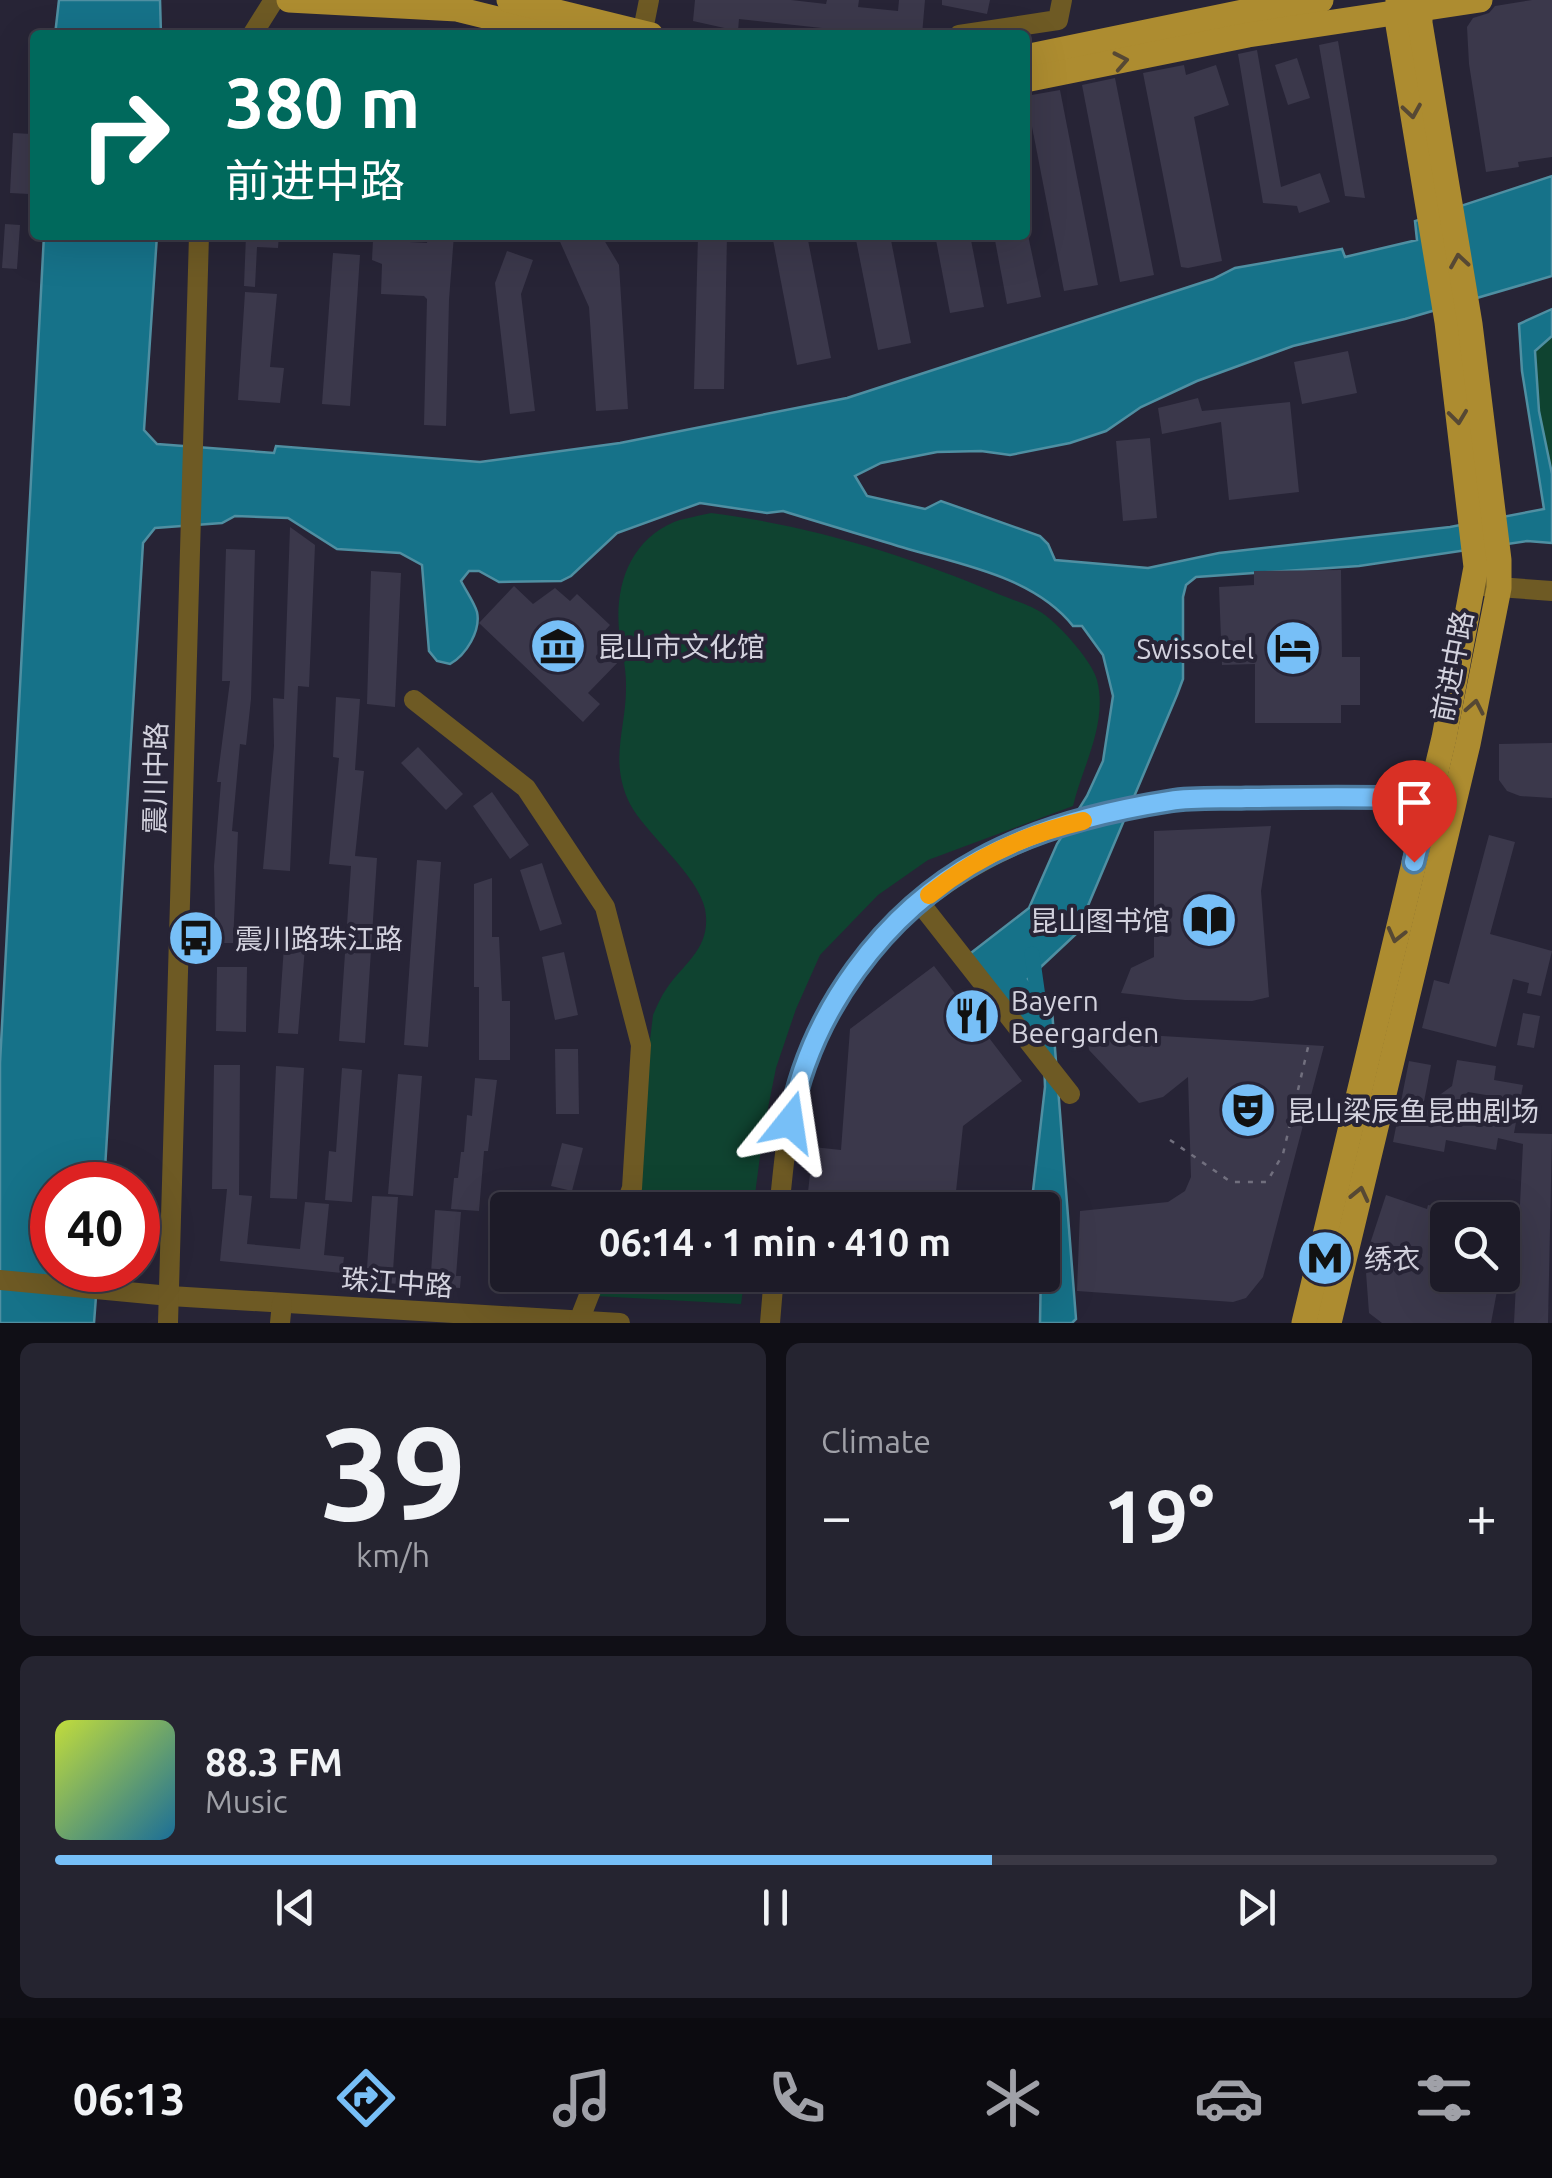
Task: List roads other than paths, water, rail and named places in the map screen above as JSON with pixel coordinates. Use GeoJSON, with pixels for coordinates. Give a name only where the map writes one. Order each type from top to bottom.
{"type":"FeatureCollection","features":[{"type":"Feature","properties":{"kind":"main road"},"geometry":{"type":"LineString","coordinates":[[289,0],[457,10],[541,30]]}},
{"type":"Feature","properties":{"kind":"main road"},"geometry":{"type":"LineString","coordinates":[[509,0],[629,30]]}},
{"type":"Feature","properties":{"kind":"main road"},"geometry":{"type":"LineString","coordinates":[[1030,56],[1320,0]]}},
{"type":"Feature","properties":{"kind":"main road"},"geometry":{"type":"LineString","coordinates":[[1030,79],[1409,6],[1480,0]]}},
{"type":"Feature","properties":{"kind":"main road","name":"前进中路"},"geometry":{"type":"LineString","coordinates":[[1330,1323],[1468,744],[1487,575],[1458,323],[1409,6]]}},
{"type":"Feature","properties":{"kind":"main road","name":"前进中路"},"geometry":{"type":"LineString","coordinates":[[1304,1323],[1429,798],[1487,575]]}},
{"type":"Feature","properties":{"kind":"street"},"geometry":{"type":"LineString","coordinates":[[255,30],[274,0]]}},
{"type":"Feature","properties":{"kind":"street"},"geometry":{"type":"LineString","coordinates":[[645,30],[649,0]]}},
{"type":"Feature","properties":{"kind":"street"},"geometry":{"type":"LineString","coordinates":[[992,30],[1058,20],[1062,0]]}},
{"type":"Feature","properties":{"kind":"street","name":"震川中路"},"geometry":{"type":"LineString","coordinates":[[168,1323],[199,240]]}},
{"type":"Feature","properties":{"kind":"street"},"geometry":{"type":"LineString","coordinates":[[1487,575],[1552,590]]}},
{"type":"Feature","properties":{"kind":"street"},"geometry":{"type":"LineString","coordinates":[[414,700],[526,788],[605,907],[642,1045],[631,1192]]}},
{"type":"Feature","properties":{"kind":"street"},"geometry":{"type":"LineString","coordinates":[[782,1192],[795,1094],[836,998],[859,965],[920,903],[978,860],[1053,828],[1174,800],[1429,798]]}},
{"type":"Feature","properties":{"kind":"street"},"geometry":{"type":"LineString","coordinates":[[920,903],[1070,1094]]}},
{"type":"Feature","properties":{"kind":"street","name":"珠江中路"},"geometry":{"type":"LineString","coordinates":[[0,1280],[170,1296],[281,1313],[620,1323]]}},
{"type":"Feature","properties":{"kind":"street"},"geometry":{"type":"LineString","coordinates":[[579,1320],[590,1292]]}},
{"type":"Feature","properties":{"kind":"street"},"geometry":{"type":"LineString","coordinates":[[770,1323],[773,1292]]}},
{"type":"Feature","properties":{"kind":"water"},"geometry":{"type":"Polygon","coordinates":[[[59,0],[160,0],[161,30],[56,30],[59,0]]]}},
{"type":"Feature","properties":{"kind":"water"},"geometry":{"type":"Polygon","coordinates":[[[1552,176],[1552,276],[1405,319],[1293,346],[1197,381],[1141,407],[1106,431],[1070,443],[1010,455],[937,452],[881,463],[855,476],[867,496],[925,509],[941,501],[1040,536],[1055,560],[1148,568],[1219,553],[1450,527],[1544,509],[1522,371],[1519,324],[1552,309],[1552,336],[1535,351],[1539,411],[1552,474],[1552,543],[1527,541],[1359,566],[1196,577],[1186,585],[1183,679],[1177,695],[1076,934],[1028,979],[1052,1010],[1076,1319],[1072,1323],[1040,1323],[1041,1292],[1060,1292],[1060,1192],[1033,1191],[1045,1087],[1044,1057],[967,956],[1029,908],[1057,844],[1103,761],[1113,696],[1103,655],[1082,626],[1073,626],[1039,596],[997,576],[783,511],[767,513],[700,503],[617,533],[561,581],[499,582],[479,571],[469,571],[461,581],[477,612],[477,627],[467,649],[450,664],[437,661],[429,651],[422,565],[400,553],[337,549],[288,518],[235,516],[222,523],[155,528],[143,543],[105,1162],[30,1162],[30,1292],[96,1292],[94,1323],[0,1323],[0,1063],[44,240],[157,240],[144,430],[157,444],[274,453],[276,446],[480,462],[620,443],[847,398],[1213,279],[1235,268],[1342,249],[1345,257],[1417,240],[1415,221],[1552,176]]]}},
{"type":"Feature","properties":{"kind":"waterway"},"geometry":{"type":"LineString","coordinates":[[1032,954],[1040,1011]]}},
{"type":"Feature","properties":{"kind":"place","name":"昆山市文化馆"},"geometry":{"type":"Point","coordinates":[558,646]}},
{"type":"Feature","properties":{"kind":"place","name":"Swissotel"},"geometry":{"type":"Point","coordinates":[1293,648]}},
{"type":"Feature","properties":{"kind":"place","name":"昆山图书馆"},"geometry":{"type":"Point","coordinates":[1209,920]}},
{"type":"Feature","properties":{"kind":"place","name":"震川路珠江路"},"geometry":{"type":"Point","coordinates":[196,938]}},
{"type":"Feature","properties":{"kind":"place","name":"Bayern Beergarden"},"geometry":{"type":"Point","coordinates":[972,1016]}},
{"type":"Feature","properties":{"kind":"place","name":"昆山梁辰鱼昆曲剧场"},"geometry":{"type":"Point","coordinates":[1248,1110]}},
{"type":"Feature","properties":{"kind":"place","name":"绣衣"},"geometry":{"type":"Point","coordinates":[1325,1258]}}]}
